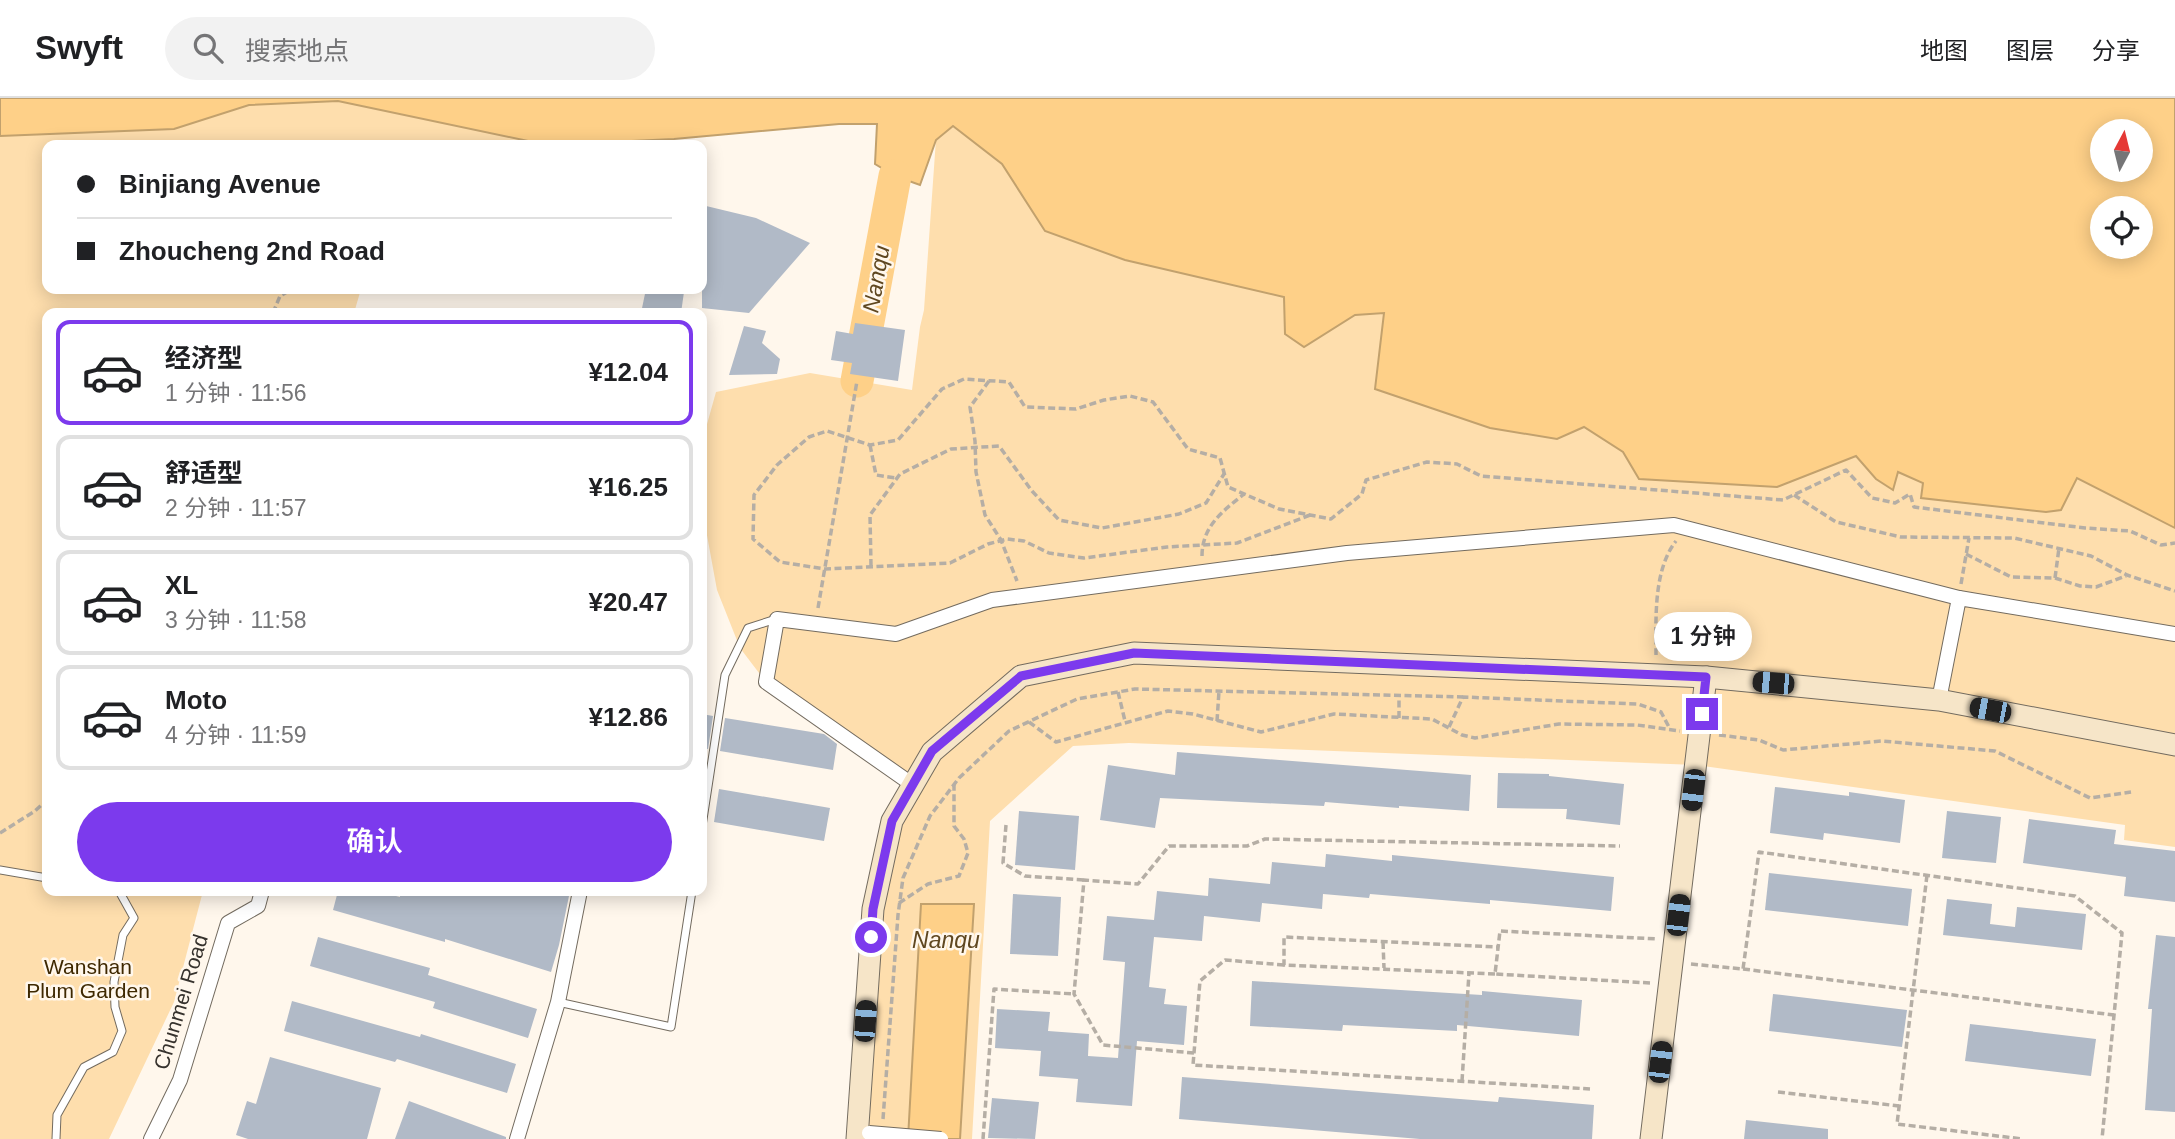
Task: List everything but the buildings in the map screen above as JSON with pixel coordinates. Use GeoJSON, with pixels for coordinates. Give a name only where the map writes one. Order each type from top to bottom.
{"type":"FeatureCollection","features":[{"type":"Feature","properties":{"kind":"street"},"geometry":{"type":"LineString","coordinates":[[913,785],[766,682],[777,619],[896,634],[992,600],[1361,552],[1674,525],[1959,598],[2175,634]]}},
{"type":"Feature","properties":{"kind":"street"},"geometry":{"type":"LineString","coordinates":[[1938,700],[1959,598]]}},
{"type":"Feature","properties":{"kind":"street"},"geometry":{"type":"LineString","coordinates":[[941,1139],[861,1135],[873,909],[892,821],[932,751],[1021,676],[1134,653],[1706,677],[1938,700],[2175,745]]}},
{"type":"Feature","properties":{"kind":"street"},"geometry":{"type":"LineString","coordinates":[[1651,1139],[1706,677]]}},
{"type":"Feature","properties":{"kind":"street","name":"Chunmei Road"},"geometry":{"type":"LineString","coordinates":[[151,1139],[180,1080],[228,923],[258,906],[260,896]]}},
{"type":"Feature","properties":{"kind":"street"},"geometry":{"type":"LineString","coordinates":[[517,1139],[558,1002],[579,896]]}},
{"type":"Feature","properties":{"kind":"lane"},"geometry":{"type":"LineString","coordinates":[[707,792],[725,675],[748,628],[777,619]]}},
{"type":"Feature","properties":{"kind":"lane"},"geometry":{"type":"LineString","coordinates":[[0,870],[42,877]]}},
{"type":"Feature","properties":{"kind":"lane"},"geometry":{"type":"LineString","coordinates":[[55,1139],[57,1115],[84,1067],[113,1052],[122,1031],[115,1007],[114,982],[123,935],[134,918],[122,896]]}},
{"type":"Feature","properties":{"kind":"lane"},"geometry":{"type":"LineString","coordinates":[[558,1002],[671,1027],[691,896]]}},
{"type":"Feature","properties":{"kind":"path"},"geometry":{"type":"LineString","coordinates":[[1310,515],[1237,543],[1167,547],[1084,558],[1049,553],[1024,541],[1001,540],[950,563],[825,569],[780,562],[752,540],[754,495],[777,465],[809,437],[827,431],[870,445],[898,440],[942,389],[964,379],[1009,382],[1025,407],[1076,409],[1104,400],[1130,396],[1153,402],[1188,449],[1220,458],[1228,487],[1279,509],[1331,519],[1362,494],[1366,480],[1427,462],[1457,464],[1481,476],[1783,500],[1846,470],[1871,498],[1895,503],[1910,494],[1913,507],[2130,531],[2161,545],[2175,543]]}},
{"type":"Feature","properties":{"kind":"path"},"geometry":{"type":"LineString","coordinates":[[815,624],[857,381]]}},
{"type":"Feature","properties":{"kind":"path"},"geometry":{"type":"LineString","coordinates":[[989,381],[970,407],[976,472],[985,515],[1001,540],[1017,580],[1018,597]]}},
{"type":"Feature","properties":{"kind":"path"},"geometry":{"type":"LineString","coordinates":[[870,445],[876,475],[897,478]]}},
{"type":"Feature","properties":{"kind":"path"},"geometry":{"type":"LineString","coordinates":[[871,566],[870,515],[901,474],[951,449],[999,446],[1032,491],[1059,520],[1102,528],[1179,514],[1206,503],[1225,473]]}},
{"type":"Feature","properties":{"kind":"path"},"geometry":{"type":"LineString","coordinates":[[1202,572],[1202,545],[1208,528],[1244,494]]}},
{"type":"Feature","properties":{"kind":"path"},"geometry":{"type":"LineString","coordinates":[[1794,495],[1836,522],[1901,537],[2014,538],[2091,556],[2127,575],[2175,591]]}},
{"type":"Feature","properties":{"kind":"path"},"geometry":{"type":"LineString","coordinates":[[1657,675],[1656,600],[1670,549],[1686,528]]}},
{"type":"Feature","properties":{"kind":"path"},"geometry":{"type":"LineString","coordinates":[[1959,598],[1969,538]]}},
{"type":"Feature","properties":{"kind":"path"},"geometry":{"type":"LineString","coordinates":[[2055,578],[2059,548]]}},
{"type":"Feature","properties":{"kind":"path"},"geometry":{"type":"LineString","coordinates":[[1966,554],[2011,577],[2055,578],[2080,586],[2096,587],[2127,575]]}},
{"type":"Feature","properties":{"kind":"path"},"geometry":{"type":"LineString","coordinates":[[883,1126],[903,878],[930,816],[955,783],[1009,731],[1077,699],[1135,689],[1638,704],[1661,712],[1670,730]]}},
{"type":"Feature","properties":{"kind":"path"},"geometry":{"type":"LineString","coordinates":[[1217,721],[1219,691]]}},
{"type":"Feature","properties":{"kind":"path"},"geometry":{"type":"LineString","coordinates":[[1118,692],[1125,721]]}},
{"type":"Feature","properties":{"kind":"path"},"geometry":{"type":"LineString","coordinates":[[1399,696],[1399,718]]}},
{"type":"Feature","properties":{"kind":"path"},"geometry":{"type":"LineString","coordinates":[[1449,727],[1463,697]]}},
{"type":"Feature","properties":{"kind":"path"},"geometry":{"type":"LineString","coordinates":[[1029,722],[1056,742],[1168,711],[1193,714],[1261,732],[1334,714],[1433,719],[1462,735],[1475,738],[1559,724],[1637,725],[1759,740],[1783,750],[1882,741],[1995,751],[2090,797],[2131,792]]}},
{"type":"Feature","properties":{"kind":"path"},"geometry":{"type":"LineString","coordinates":[[899,903],[928,884],[958,876],[968,853],[964,839],[954,826],[955,783]]}},
{"type":"Feature","properties":{"kind":"path"},"geometry":{"type":"LineString","coordinates":[[0,833],[42,805]]}},
{"type":"Feature","properties":{"kind":"path"},"geometry":{"type":"LineString","coordinates":[[1006,825],[1003,863],[1026,876],[1138,884],[1169,846],[1247,846],[1265,839],[1620,846]]}},
{"type":"Feature","properties":{"kind":"path"},"geometry":{"type":"LineString","coordinates":[[1743,969],[1759,852],[2075,896],[2122,933],[2102,1139]]}},
{"type":"Feature","properties":{"kind":"path"},"geometry":{"type":"LineString","coordinates":[[1927,875],[1897,1124],[2022,1139]]}},
{"type":"Feature","properties":{"kind":"path"},"geometry":{"type":"LineString","coordinates":[[1084,880],[1074,994],[1103,1045],[1194,1053]]}},
{"type":"Feature","properties":{"kind":"path"},"geometry":{"type":"LineString","coordinates":[[1495,974],[1500,931],[1675,940]]}},
{"type":"Feature","properties":{"kind":"path"},"geometry":{"type":"LineString","coordinates":[[1284,965],[1284,937],[1498,947]]}},
{"type":"Feature","properties":{"kind":"path"},"geometry":{"type":"LineString","coordinates":[[1383,942],[1384,969]]}},
{"type":"Feature","properties":{"kind":"path"},"geometry":{"type":"LineString","coordinates":[[1590,1089],[1193,1065],[1200,981],[1225,960],[1670,984]]}},
{"type":"Feature","properties":{"kind":"path"},"geometry":{"type":"LineString","coordinates":[[1672,962],[1914,988],[2114,1015]]}},
{"type":"Feature","properties":{"kind":"path"},"geometry":{"type":"LineString","coordinates":[[1462,1081],[1469,973]]}},
{"type":"Feature","properties":{"kind":"path"},"geometry":{"type":"LineString","coordinates":[[983,1139],[994,989],[1074,994]]}},
{"type":"Feature","properties":{"kind":"path"},"geometry":{"type":"LineString","coordinates":[[1778,1092],[1899,1106]]}},
{"type":"Feature","properties":{"kind":"green space","name":"Wanshan Plum Garden"},"geometry":{"type":"Polygon","coordinates":[[[338,101],[523,140],[42,140],[42,294],[360,294],[355,308],[42,308],[42,896],[202,896],[174,1002],[109,1139],[0,1139],[0,136],[174,129],[249,105],[338,101]]]}},
{"type":"Feature","properties":{"kind":"green space"},"geometry":{"type":"Polygon","coordinates":[[[953,126],[1002,164],[1045,231],[1125,260],[1284,297],[1285,334],[1304,347],[1355,314],[1384,313],[1557,439],[1584,427],[1623,452],[1639,479],[1777,487],[1857,456],[1876,479],[1893,490],[1897,472],[1924,483],[1921,498],[2061,510],[2077,478],[2175,528],[2175,847],[2124,840],[2125,825],[1696,765],[1129,743],[1073,746],[990,821],[972,1139],[857,1139],[873,909],[913,785],[766,682],[740,648],[717,590],[707,535],[707,424],[716,392],[810,373],[912,390],[924,310],[936,139],[953,126]]]}},
{"type":"Feature","properties":{"kind":"water"},"geometry":{"type":"Polygon","coordinates":[[[0,98],[2175,98],[2175,528],[2077,478],[2061,510],[2046,512],[1921,498],[1923,483],[1898,472],[1893,490],[1876,479],[1856,456],[1777,487],[1639,479],[1623,452],[1584,427],[1557,439],[1490,428],[1375,389],[1384,313],[1355,315],[1304,347],[1285,334],[1284,297],[1125,260],[1045,231],[1002,164],[953,126],[936,140],[920,185],[895,176],[875,164],[877,124],[839,124],[653,140],[523,140],[338,101],[249,105],[174,129],[0,136],[0,98]]]}},
{"type":"Feature","properties":{"kind":"water","name":"Nanqu"},"geometry":{"type":"Polygon","coordinates":[[[921,904],[974,904],[960,1139],[908,1139],[921,904]]]}},
{"type":"Feature","properties":{"kind":"waterway","name":"Nanqu"},"geometry":{"type":"LineString","coordinates":[[857,381],[895,176]]}},
{"type":"Feature","properties":{"kind":"route"},"geometry":{"type":"LineString","coordinates":[[871,937],[873,909],[892,821],[932,751],[1021,676],[1134,653],[1706,677],[1702,714]]}}]}
